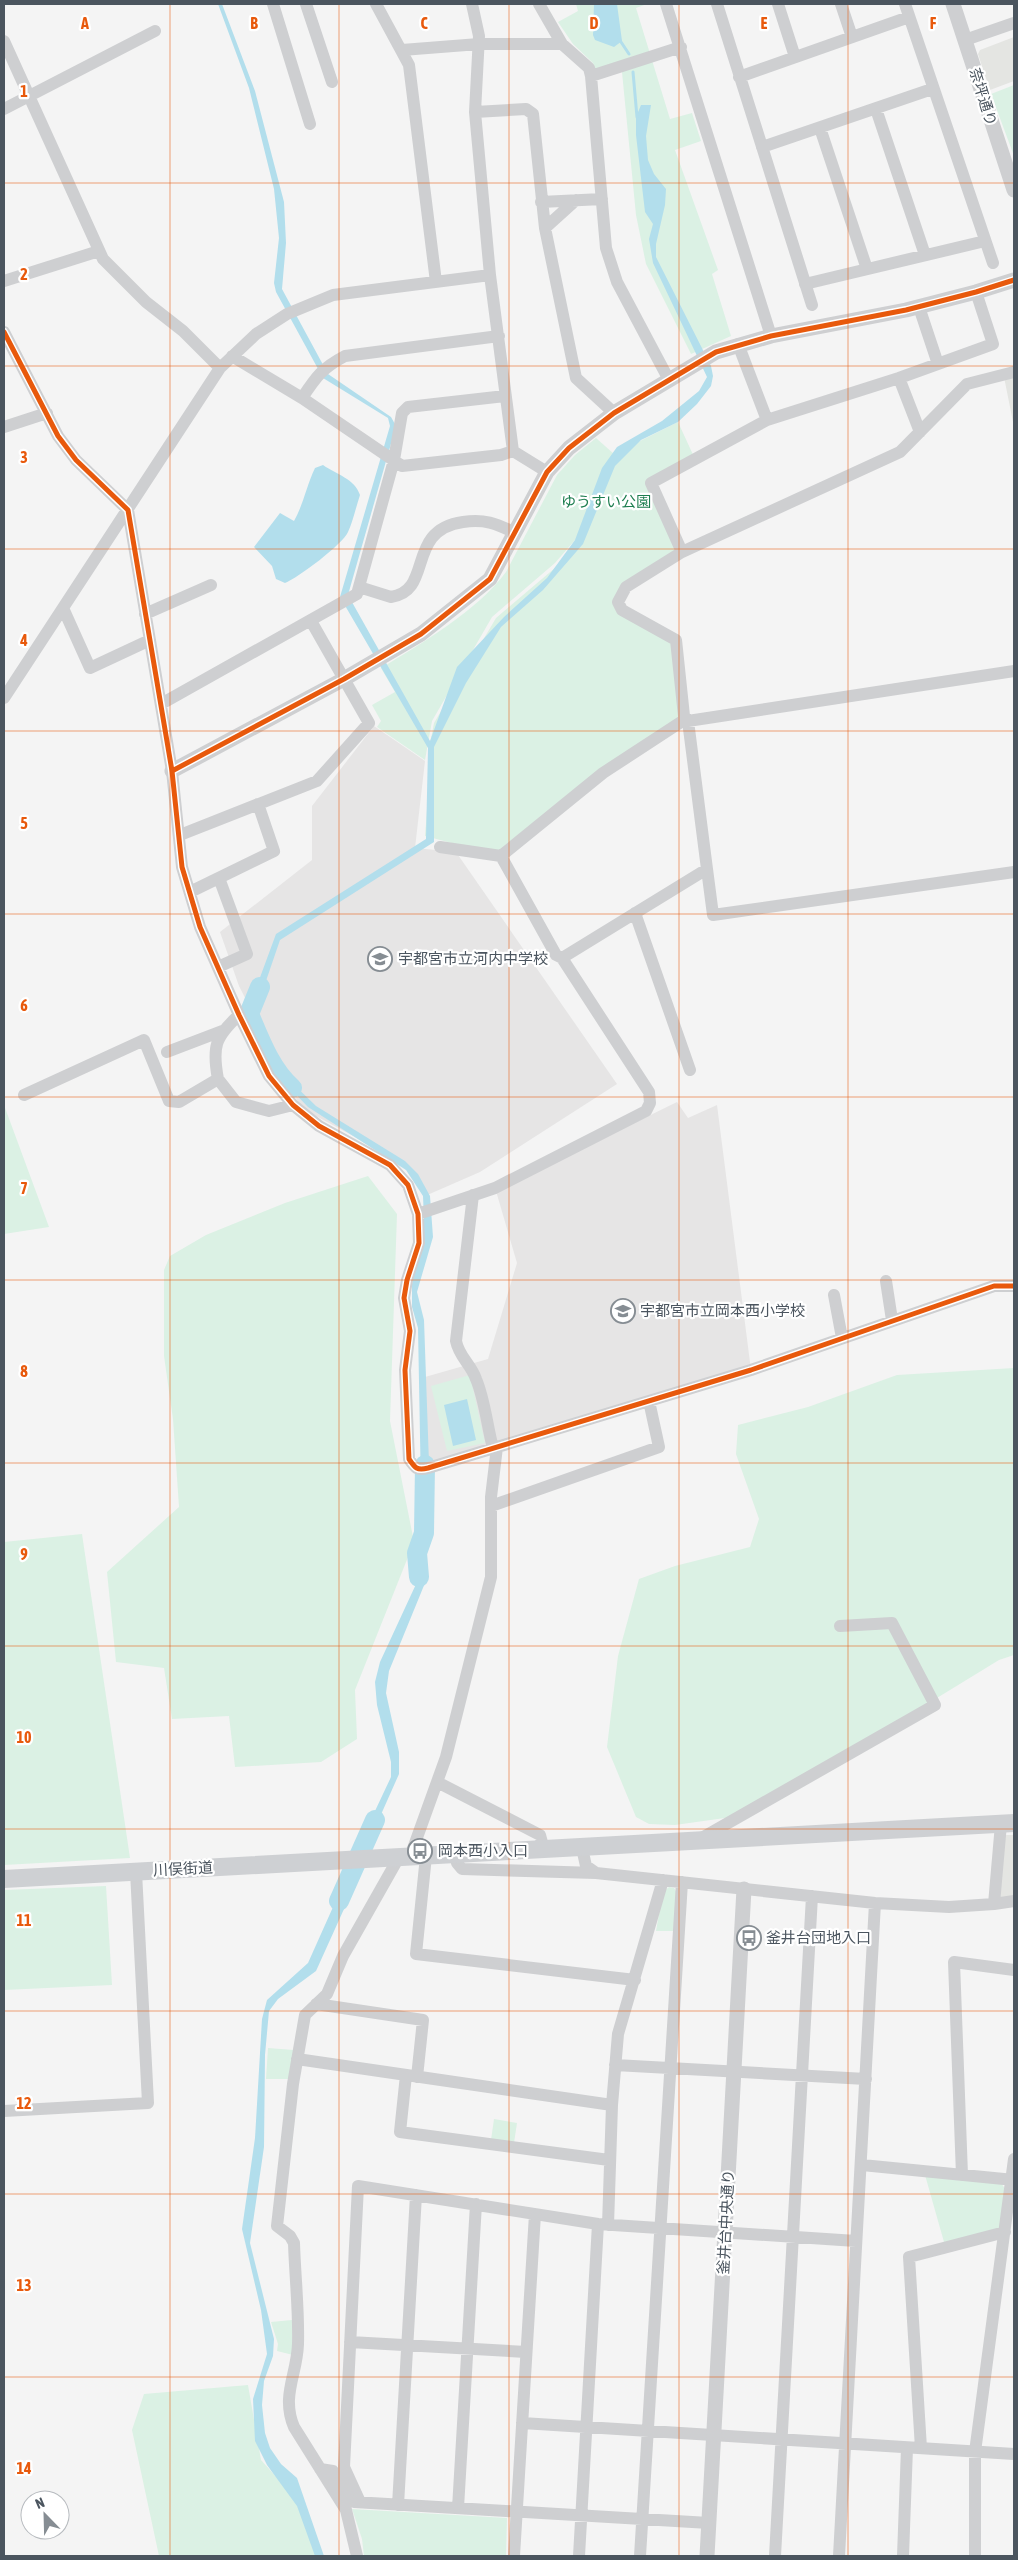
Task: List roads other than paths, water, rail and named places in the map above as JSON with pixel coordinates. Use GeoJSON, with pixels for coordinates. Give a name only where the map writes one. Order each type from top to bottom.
{"type":"FeatureCollection","features":[{"type":"Feature","properties":{"kind":"main road","name":"川俣街道"},"geometry":{"type":"LineString","coordinates":[[4,1879],[1008,1824]]}},
{"type":"Feature","properties":{"kind":"street"},"geometry":{"type":"LineString","coordinates":[[273,4],[310,124]]}},
{"type":"Feature","properties":{"kind":"street"},"geometry":{"type":"LineString","coordinates":[[306,4],[332,82]]}},
{"type":"Feature","properties":{"kind":"street"},"geometry":{"type":"LineString","coordinates":[[376,4],[410,65],[436,282]]}},
{"type":"Feature","properties":{"kind":"street"},"geometry":{"type":"LineString","coordinates":[[472,4],[479,36],[475,112],[490,275],[512,451]]}},
{"type":"Feature","properties":{"kind":"street"},"geometry":{"type":"LineString","coordinates":[[539,4],[562,44],[589,68],[606,248],[617,282],[669,380]]}},
{"type":"Feature","properties":{"kind":"street"},"geometry":{"type":"LineString","coordinates":[[666,4],[771,336]]}},
{"type":"Feature","properties":{"kind":"street"},"geometry":{"type":"LineString","coordinates":[[717,4],[812,305]]}},
{"type":"Feature","properties":{"kind":"street"},"geometry":{"type":"LineString","coordinates":[[778,4],[795,57]]}},
{"type":"Feature","properties":{"kind":"street"},"geometry":{"type":"LineString","coordinates":[[841,4],[852,37]]}},
{"type":"Feature","properties":{"kind":"street"},"geometry":{"type":"LineString","coordinates":[[905,4],[993,263]]}},
{"type":"Feature","properties":{"kind":"street","name":"奈坪通り"},"geometry":{"type":"LineString","coordinates":[[953,4],[1014,190]]}},
{"type":"Feature","properties":{"kind":"street"},"geometry":{"type":"LineString","coordinates":[[739,76],[909,17]]}},
{"type":"Feature","properties":{"kind":"street"},"geometry":{"type":"LineString","coordinates":[[965,40],[1014,23]]}},
{"type":"Feature","properties":{"kind":"street"},"geometry":{"type":"LineString","coordinates":[[4,110],[28,95],[155,31]]}},
{"type":"Feature","properties":{"kind":"street"},"geometry":{"type":"LineString","coordinates":[[4,41],[103,259],[146,302],[183,331],[220,368]]}},
{"type":"Feature","properties":{"kind":"street"},"geometry":{"type":"LineString","coordinates":[[402,50],[479,44],[562,44]]}},
{"type":"Feature","properties":{"kind":"street"},"geometry":{"type":"LineString","coordinates":[[591,76],[680,47]]}},
{"type":"Feature","properties":{"kind":"street"},"geometry":{"type":"LineString","coordinates":[[762,147],[932,88]]}},
{"type":"Feature","properties":{"kind":"street"},"geometry":{"type":"LineString","coordinates":[[475,112],[526,108],[533,114],[540,202],[576,378],[614,413]]}},
{"type":"Feature","properties":{"kind":"street"},"geometry":{"type":"LineString","coordinates":[[876,109],[925,255]]}},
{"type":"Feature","properties":{"kind":"street"},"geometry":{"type":"LineString","coordinates":[[820,128],[867,269]]}},
{"type":"Feature","properties":{"kind":"street"},"geometry":{"type":"LineString","coordinates":[[540,202],[602,199]]}},
{"type":"Feature","properties":{"kind":"street"},"geometry":{"type":"LineString","coordinates":[[545,228],[576,200]]}},
{"type":"Feature","properties":{"kind":"street"},"geometry":{"type":"LineString","coordinates":[[805,284],[985,241]]}},
{"type":"Feature","properties":{"kind":"street"},"geometry":{"type":"LineString","coordinates":[[4,281],[99,251]]}},
{"type":"Feature","properties":{"kind":"street"},"geometry":{"type":"LineString","coordinates":[[4,698],[220,368],[256,334],[290,312],[333,295],[490,275]]}},
{"type":"Feature","properties":{"kind":"street"},"geometry":{"type":"LineString","coordinates":[[172,771],[344,679],[422,634],[490,580],[547,472],[569,448],[614,413],[703,359],[738,344],[919,307],[1014,280]]}},
{"type":"Feature","properties":{"kind":"street"},"geometry":{"type":"LineString","coordinates":[[682,552],[651,483],[767,420],[900,378],[993,344],[976,292]]}},
{"type":"Feature","properties":{"kind":"street"},"geometry":{"type":"LineString","coordinates":[[919,307],[938,364]]}},
{"type":"Feature","properties":{"kind":"street"},"geometry":{"type":"LineString","coordinates":[[4,332],[58,436],[76,460],[128,510],[172,771],[182,867],[200,927],[239,1015],[269,1076],[293,1105],[319,1126],[390,1165],[408,1185],[424,1212],[404,1298],[410,1331],[406,1370],[409,1460],[415,1468],[424,1469],[751,1370],[994,1286],[1014,1286]]}},
{"type":"Feature","properties":{"kind":"street"},"geometry":{"type":"LineString","coordinates":[[302,398],[322,370],[345,356],[499,336]]}},
{"type":"Feature","properties":{"kind":"street"},"geometry":{"type":"LineString","coordinates":[[738,344],[767,420]]}},
{"type":"Feature","properties":{"kind":"street"},"geometry":{"type":"LineString","coordinates":[[232,356],[302,398],[402,466],[501,455],[512,451]]}},
{"type":"Feature","properties":{"kind":"street"},"geometry":{"type":"LineString","coordinates":[[1014,372],[967,384],[900,452],[682,552],[626,586],[618,602],[622,610],[676,640],[684,716],[688,721],[714,915],[1014,872]]}},
{"type":"Feature","properties":{"kind":"street"},"geometry":{"type":"LineString","coordinates":[[900,378],[920,432]]}},
{"type":"Feature","properties":{"kind":"street"},"geometry":{"type":"LineString","coordinates":[[161,704],[357,594],[388,456],[402,413],[408,407],[505,396]]}},
{"type":"Feature","properties":{"kind":"street"},"geometry":{"type":"LineString","coordinates":[[4,427],[47,413]]}},
{"type":"Feature","properties":{"kind":"street"},"geometry":{"type":"LineString","coordinates":[[512,451],[547,472]]}},
{"type":"Feature","properties":{"kind":"street"},"geometry":{"type":"LineString","coordinates":[[359,587],[391,597],[398,596],[408,590],[415,581],[429,540],[439,529],[454,524],[480,520],[496,522],[515,533]]}},
{"type":"Feature","properties":{"kind":"street"},"geometry":{"type":"LineString","coordinates":[[145,614],[211,586]]}},
{"type":"Feature","properties":{"kind":"street"},"geometry":{"type":"LineString","coordinates":[[63,608],[90,668],[150,640]]}},
{"type":"Feature","properties":{"kind":"street"},"geometry":{"type":"LineString","coordinates":[[180,835],[316,781],[369,723],[311,621]]}},
{"type":"Feature","properties":{"kind":"street"},"geometry":{"type":"LineString","coordinates":[[440,847],[501,856],[603,773],[681,722],[1014,671]]}},
{"type":"Feature","properties":{"kind":"street"},"geometry":{"type":"LineString","coordinates":[[190,892],[274,851],[258,804]]}},
{"type":"Feature","properties":{"kind":"street"},"geometry":{"type":"LineString","coordinates":[[424,1212],[495,1188],[646,1111],[650,1102],[649,1092],[562,958],[556,956],[501,856]]}},
{"type":"Feature","properties":{"kind":"street"},"geometry":{"type":"LineString","coordinates":[[562,958],[707,869]]}},
{"type":"Feature","properties":{"kind":"street"},"geometry":{"type":"LineString","coordinates":[[218,878],[247,954],[218,967]]}},
{"type":"Feature","properties":{"kind":"street"},"geometry":{"type":"LineString","coordinates":[[635,914],[690,1070]]}},
{"type":"Feature","properties":{"kind":"street"},"geometry":{"type":"LineString","coordinates":[[239,1015],[222,1031],[216,1044],[214,1062],[218,1079],[236,1102],[269,1111],[293,1105]]}},
{"type":"Feature","properties":{"kind":"street"},"geometry":{"type":"LineString","coordinates":[[167,1052],[222,1031]]}},
{"type":"Feature","properties":{"kind":"street"},"geometry":{"type":"LineString","coordinates":[[24,1095],[144,1040],[169,1101],[179,1102],[218,1079]]}},
{"type":"Feature","properties":{"kind":"street"},"geometry":{"type":"LineString","coordinates":[[357,2556],[346,2510],[288,2414],[288,2398],[298,2346],[294,2243],[290,2236],[277,2226],[297,2059],[305,2015],[327,1994],[343,1956],[412,1857],[446,1757],[491,1577],[491,1506],[495,1448],[477,1380],[469,1364],[461,1356],[456,1342],[472,1195]]}},
{"type":"Feature","properties":{"kind":"street"},"geometry":{"type":"LineString","coordinates":[[886,1281],[892,1320]]}},
{"type":"Feature","properties":{"kind":"street"},"geometry":{"type":"LineString","coordinates":[[834,1295],[842,1338]]}},
{"type":"Feature","properties":{"kind":"street"},"geometry":{"type":"LineString","coordinates":[[491,1506],[659,1447],[649,1401]]}},
{"type":"Feature","properties":{"kind":"street"},"geometry":{"type":"LineString","coordinates":[[696,1841],[935,1705],[892,1623],[840,1626]]}},
{"type":"Feature","properties":{"kind":"street"},"geometry":{"type":"LineString","coordinates":[[437,1782],[540,1835],[544,1850]]}},
{"type":"Feature","properties":{"kind":"street"},"geometry":{"type":"LineString","coordinates":[[994,1904],[1008,1824]]}},
{"type":"Feature","properties":{"kind":"street"},"geometry":{"type":"LineString","coordinates":[[582,1848],[586,1866],[596,1873]]}},
{"type":"Feature","properties":{"kind":"street"},"geometry":{"type":"LineString","coordinates":[[455,1854],[457,1863],[462,1869],[596,1873],[875,1903],[949,1907],[1014,1901]]}},
{"type":"Feature","properties":{"kind":"street"},"geometry":{"type":"LineString","coordinates":[[412,1857],[416,1954],[635,1980]]}},
{"type":"Feature","properties":{"kind":"street"},"geometry":{"type":"LineString","coordinates":[[4,2111],[148,2103],[136,1872]]}},
{"type":"Feature","properties":{"kind":"street"},"geometry":{"type":"LineString","coordinates":[[579,2556],[615,2065],[622,2014],[635,1980],[663,1880]]}},
{"type":"Feature","properties":{"kind":"street"},"geometry":{"type":"LineString","coordinates":[[640,2556],[682,1882]]}},
{"type":"Feature","properties":{"kind":"street","name":"釜井台中央通り"},"geometry":{"type":"LineString","coordinates":[[707,2556],[744,1889]]}},
{"type":"Feature","properties":{"kind":"street"},"geometry":{"type":"LineString","coordinates":[[775,2556],[812,1896]]}},
{"type":"Feature","properties":{"kind":"street"},"geometry":{"type":"LineString","coordinates":[[839,2556],[875,1903]]}},
{"type":"Feature","properties":{"kind":"street"},"geometry":{"type":"LineString","coordinates":[[962,2175],[954,1962],[1014,1970]]}},
{"type":"Feature","properties":{"kind":"street"},"geometry":{"type":"LineString","coordinates":[[316,2004],[423,2020],[400,2132],[609,2160]]}},
{"type":"Feature","properties":{"kind":"street"},"geometry":{"type":"LineString","coordinates":[[297,2059],[612,2105]]}},
{"type":"Feature","properties":{"kind":"street"},"geometry":{"type":"LineString","coordinates":[[615,2065],[866,2080]]}},
{"type":"Feature","properties":{"kind":"street"},"geometry":{"type":"LineString","coordinates":[[975,2556],[975,2452],[1013,2180],[1014,2159]]}},
{"type":"Feature","properties":{"kind":"street"},"geometry":{"type":"LineString","coordinates":[[862,2165],[1013,2180]]}},
{"type":"Feature","properties":{"kind":"street"},"geometry":{"type":"LineString","coordinates":[[360,2502],[344,2467],[358,2186],[603,2225],[856,2240]]}},
{"type":"Feature","properties":{"kind":"street"},"geometry":{"type":"LineString","coordinates":[[398,2505],[416,2195]]}},
{"type":"Feature","properties":{"kind":"street"},"geometry":{"type":"LineString","coordinates":[[458,2508],[476,2204]]}},
{"type":"Feature","properties":{"kind":"street"},"geometry":{"type":"LineString","coordinates":[[514,2556],[535,2214]]}},
{"type":"Feature","properties":{"kind":"street"},"geometry":{"type":"LineString","coordinates":[[921,2448],[909,2257],[1005,2232]]}},
{"type":"Feature","properties":{"kind":"street"},"geometry":{"type":"LineString","coordinates":[[350,2342],[526,2352]]}},
{"type":"Feature","properties":{"kind":"street"},"geometry":{"type":"LineString","coordinates":[[522,2423],[1014,2454]]}},
{"type":"Feature","properties":{"kind":"street"},"geometry":{"type":"LineString","coordinates":[[903,2556],[907,2448]]}},
{"type":"Feature","properties":{"kind":"street"},"geometry":{"type":"LineString","coordinates":[[320,2469],[333,2471],[354,2502],[709,2523]]}},
{"type":"Feature","properties":{"kind":"water"},"geometry":{"type":"Polygon","coordinates":[[[218,4],[222,4],[255,91],[284,202],[286,243],[282,289],[328,374],[391,417],[396,426],[348,595],[430,741],[457,667],[504,617],[547,578],[575,540],[602,468],[617,447],[662,421],[699,391],[707,377],[653,263],[649,239],[653,224],[645,212],[636,135],[636,117],[641,105],[651,105],[646,136],[648,160],[654,174],[666,189],[665,205],[656,244],[656,257],[711,366],[713,376],[711,386],[697,404],[678,422],[641,440],[615,466],[583,544],[543,590],[501,627],[466,683],[434,747],[434,842],[280,940],[255,1013],[282,1073],[316,1106],[405,1161],[418,1174],[430,1196],[433,1237],[417,1292],[424,1320],[430,1492],[421,1490],[418,1328],[412,1307],[412,1284],[424,1220],[423,1196],[406,1170],[308,1107],[281,1079],[248,1010],[276,934],[426,839],[428,748],[340,597],[390,426],[388,418],[323,378],[276,292],[274,283],[279,238],[274,189],[249,88],[218,4]]]}},
{"type":"Feature","properties":{"kind":"water"},"geometry":{"type":"Polygon","coordinates":[[[594,4],[617,4],[622,41],[614,47],[595,40],[593,35],[594,4]]]}},
{"type":"Feature","properties":{"kind":"water"},"geometry":{"type":"Polygon","coordinates":[[[323,465],[350,481],[358,489],[360,495],[353,519],[348,532],[338,544],[309,568],[285,583],[276,579],[272,566],[254,547],[280,513],[294,521],[315,468],[323,465]]]}},
{"type":"Feature","properties":{"kind":"water"},"geometry":{"type":"Polygon","coordinates":[[[467,1399],[476,1440],[453,1446],[444,1405],[467,1399]]]}},
{"type":"Feature","properties":{"kind":"water"},"geometry":{"type":"Polygon","coordinates":[[[415,1550],[424,1550],[425,1583],[389,1671],[386,1693],[399,1752],[399,1774],[367,1846],[359,1845],[391,1777],[391,1762],[377,1705],[375,1682],[380,1662],[417,1582],[415,1550]]]}},
{"type":"Feature","properties":{"kind":"water"},"geometry":{"type":"Polygon","coordinates":[[[346,1878],[358,1878],[316,1971],[278,1999],[269,2011],[265,2055],[264,2147],[250,2243],[274,2339],[273,2356],[264,2381],[262,2405],[265,2433],[270,2448],[281,2464],[297,2478],[324,2556],[315,2556],[297,2506],[267,2465],[255,2441],[253,2399],[267,2354],[261,2310],[242,2229],[255,2138],[262,2019],[267,2000],[308,1963],[346,1878]]]}},
{"type":"Feature","properties":{"kind":"waterway"},"geometry":{"type":"LineString","coordinates":[[619,39],[629,54]]}},
{"type":"Feature","properties":{"kind":"waterway"},"geometry":{"type":"LineString","coordinates":[[633,72],[637,117]]}},
{"type":"Feature","properties":{"kind":"waterway"},"geometry":{"type":"LineString","coordinates":[[260,987],[249,1014],[272,1064],[292,1088]]}},
{"type":"Feature","properties":{"kind":"waterway"},"geometry":{"type":"LineString","coordinates":[[419,1577],[417,1553],[424,1533],[425,1465]]}},
{"type":"Feature","properties":{"kind":"waterway"},"geometry":{"type":"LineString","coordinates":[[339,1901],[375,1820]]}},
{"type":"Feature","properties":{"kind":"place","name":"宇都宮市立河内中学校"},"geometry":{"type":"Point","coordinates":[380,959]}},
{"type":"Feature","properties":{"kind":"place","name":"宇都宮市立岡本西小学校"},"geometry":{"type":"Point","coordinates":[623,1311]}},
{"type":"Feature","properties":{"kind":"place","name":"岡本西小入口"},"geometry":{"type":"Point","coordinates":[420,1851]}},
{"type":"Feature","properties":{"kind":"place","name":"釜井台団地入口"},"geometry":{"type":"Point","coordinates":[749,1938]}},
{"type":"Feature","properties":{"kind":"park label","name":"ゆうすい公園"},"geometry":{"type":"Point","coordinates":[606,502]}}]}
